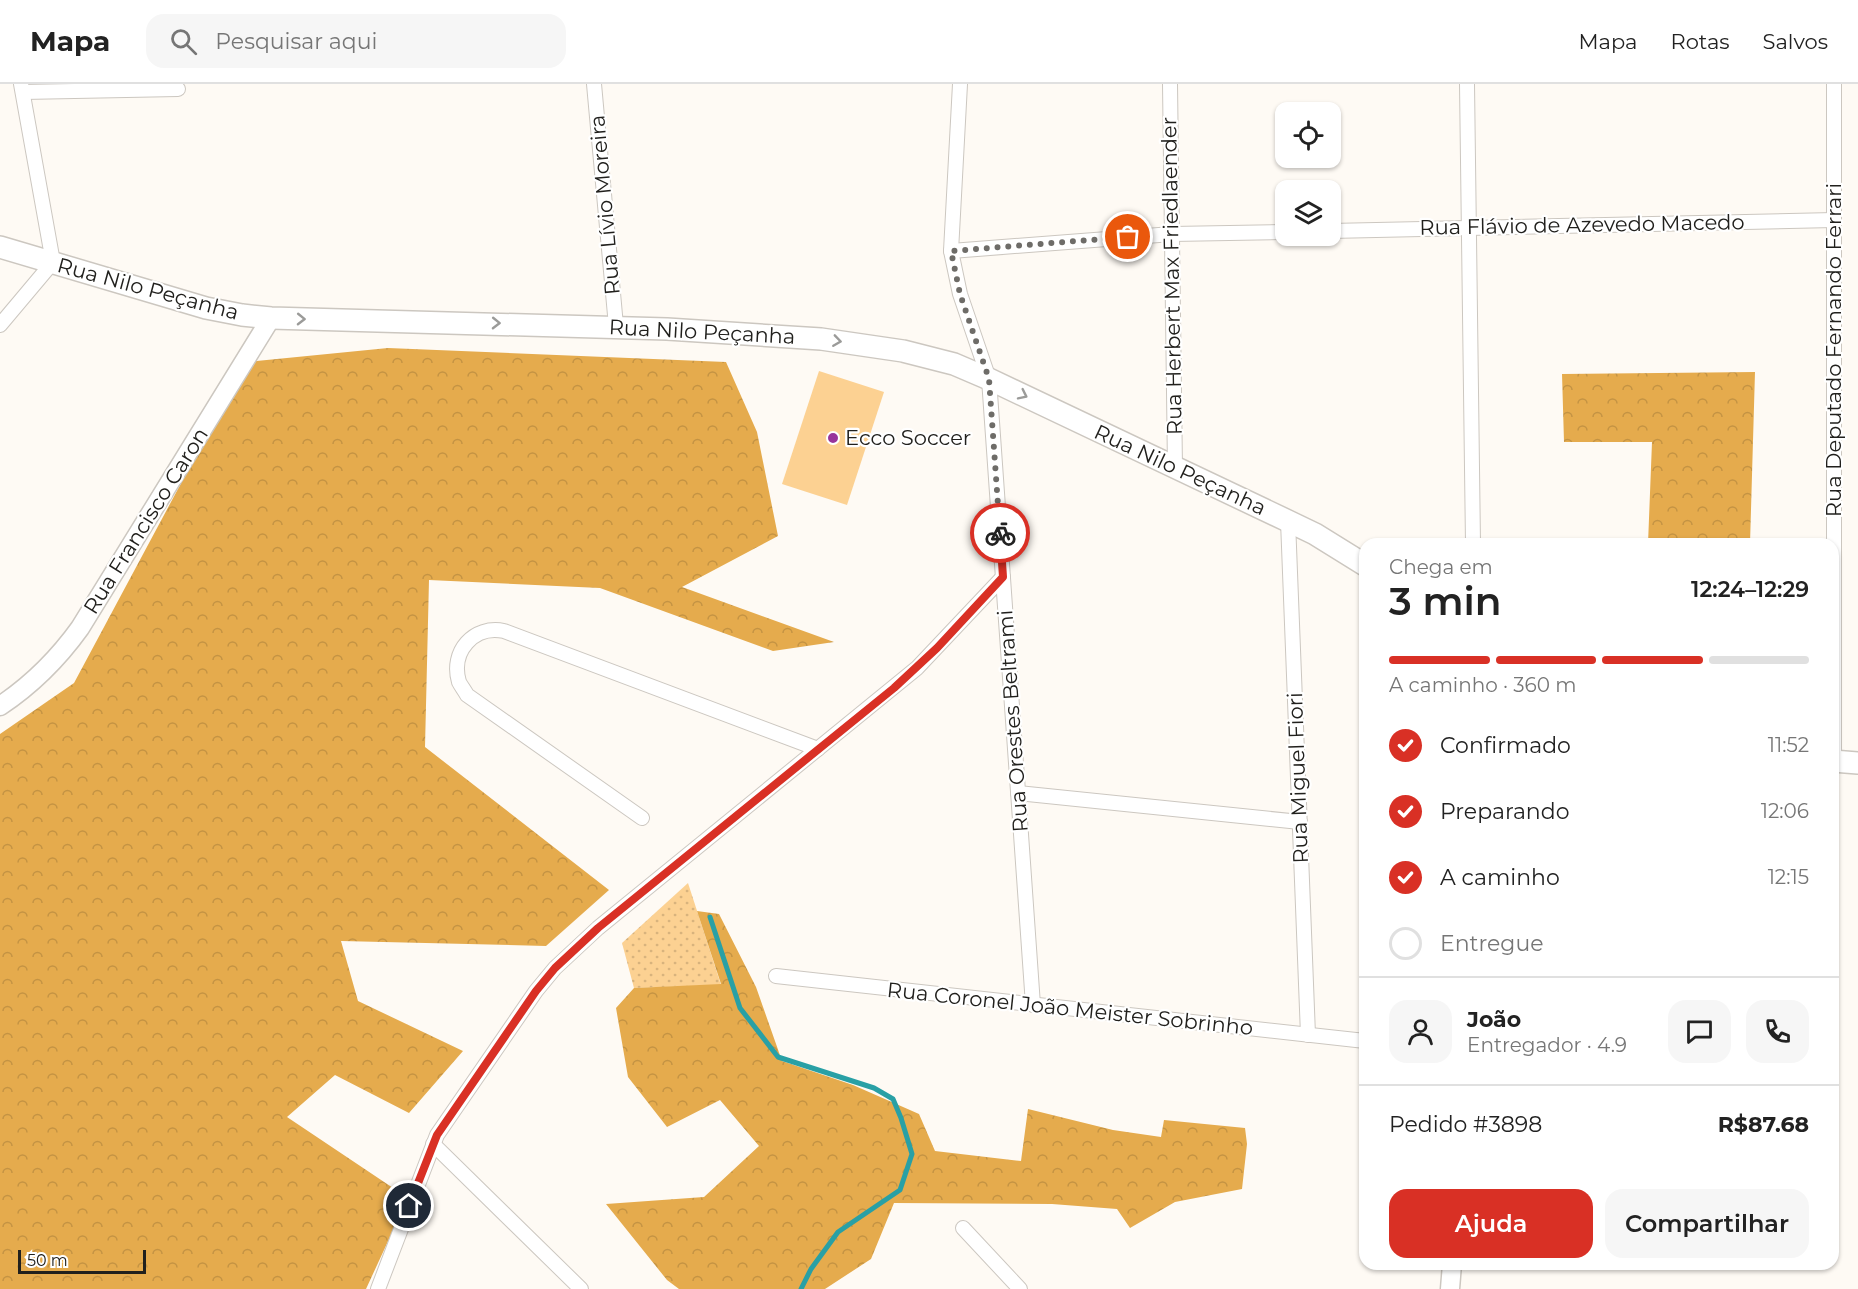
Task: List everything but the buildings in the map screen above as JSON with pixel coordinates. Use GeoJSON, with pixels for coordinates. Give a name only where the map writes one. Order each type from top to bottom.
{"type":"FeatureCollection","features":[{"type":"Feature","properties":{"kind":"main road","name":"Rua Nilo Peçanha"},"geometry":{"type":"LineString","coordinates":[[0,247],[224,313],[271,318],[616,326],[783,336],[871,346],[931,357],[989,379],[1288,521],[1315,534],[1359,561]]}},
{"type":"Feature","properties":{"kind":"main road"},"geometry":{"type":"LineString","coordinates":[[1839,761],[1858,763]]}},
{"type":"Feature","properties":{"kind":"street","name":"Rua Lívio Moreira"},"geometry":{"type":"LineString","coordinates":[[594,84],[616,326]]}},
{"type":"Feature","properties":{"kind":"street","name":"Rua Orestes Beltrami"},"geometry":{"type":"LineString","coordinates":[[960,84],[951,251],[960,294],[989,379],[1033,1005]]}},
{"type":"Feature","properties":{"kind":"street","name":"Rua Herbert Max Friedlaender"},"geometry":{"type":"LineString","coordinates":[[1170,84],[1175,468]]}},
{"type":"Feature","properties":{"kind":"street"},"geometry":{"type":"LineString","coordinates":[[1467,84],[1473,538]]}},
{"type":"Feature","properties":{"kind":"street","name":"Rua Deputado Fernando Ferrari"},"geometry":{"type":"LineString","coordinates":[[1834,84],[1834,538]]}},
{"type":"Feature","properties":{"kind":"street"},"geometry":{"type":"LineString","coordinates":[[0,325],[53,262],[22,88],[178,89]]}},
{"type":"Feature","properties":{"kind":"street","name":"Rua Flávio de Azevedo Macedo"},"geometry":{"type":"LineString","coordinates":[[1341,231],[1834,220]]}},
{"type":"Feature","properties":{"kind":"street"},"geometry":{"type":"LineString","coordinates":[[951,251],[1172,234],[1275,232]]}},
{"type":"Feature","properties":{"kind":"street","name":"Rua Francisco Caron"},"geometry":{"type":"LineString","coordinates":[[0,706],[31,684],[50,666],[80,628],[271,318]]}},
{"type":"Feature","properties":{"kind":"street","name":"Rua Miguel Fiori"},"geometry":{"type":"LineString","coordinates":[[1288,521],[1308,1035]]}},
{"type":"Feature","properties":{"kind":"street"},"geometry":{"type":"LineString","coordinates":[[378,1289],[433,1144],[536,991],[555,968],[598,928],[917,668],[1003,577]]}},
{"type":"Feature","properties":{"kind":"street"},"geometry":{"type":"LineString","coordinates":[[642,818],[467,695],[459,682],[458,668],[460,652],[468,640],[478,633],[493,629],[504,631],[818,749]]}},
{"type":"Feature","properties":{"kind":"street"},"geometry":{"type":"LineString","coordinates":[[1018,793],[1300,822]]}},
{"type":"Feature","properties":{"kind":"street","name":"Rua Coronel João Meister Sobrinho"},"geometry":{"type":"LineString","coordinates":[[776,976],[1359,1040]]}},
{"type":"Feature","properties":{"kind":"street"},"geometry":{"type":"LineString","coordinates":[[433,1144],[581,1289]]}},
{"type":"Feature","properties":{"kind":"street"},"geometry":{"type":"LineString","coordinates":[[963,1228],[1020,1289]]}},
{"type":"Feature","properties":{"kind":"street"},"geometry":{"type":"LineString","coordinates":[[1450,1289],[1452,1270]]}},
{"type":"Feature","properties":{"kind":"shaded area","name":"Ecco Soccer"},"geometry":{"type":"Polygon","coordinates":[[[819,371],[884,392],[847,505],[782,484],[819,371]]]}},
{"type":"Feature","properties":{"kind":"shaded area"},"geometry":{"type":"Polygon","coordinates":[[[688,883],[721,985],[634,988],[622,943],[688,883]]]}},
{"type":"Feature","properties":{"kind":"green space"},"geometry":{"type":"Polygon","coordinates":[[[388,348],[726,362],[757,432],[778,536],[682,587],[834,642],[773,651],[600,588],[429,580],[425,747],[609,890],[546,946],[341,941],[358,1001],[463,1051],[409,1113],[335,1075],[287,1117],[408,1198],[366,1289],[0,1289],[0,734],[74,683],[246,362],[388,348]]]}},
{"type":"Feature","properties":{"kind":"green space"},"geometry":{"type":"Polygon","coordinates":[[[1755,372],[1750,538],[1648,538],[1652,442],[1564,442],[1562,374],[1755,372]]]}},
{"type":"Feature","properties":{"kind":"green space"},"geometry":{"type":"Polygon","coordinates":[[[697,911],[719,914],[756,987],[782,1061],[853,1085],[919,1114],[935,1151],[1021,1161],[1028,1109],[1113,1130],[1161,1137],[1164,1120],[1245,1128],[1247,1144],[1242,1189],[1175,1202],[1130,1228],[1117,1209],[1052,1204],[894,1203],[871,1259],[825,1289],[679,1289],[667,1280],[606,1204],[704,1197],[759,1146],[720,1100],[667,1127],[628,1077],[616,1008],[634,988],[721,984],[697,911]]]}},
{"type":"Feature","properties":{"kind":"waterway"},"geometry":{"type":"LineString","coordinates":[[710,917],[740,1008],[778,1057],[874,1088],[893,1099],[912,1154],[900,1190],[838,1232],[811,1269],[801,1289]]}},
{"type":"Feature","properties":{"kind":"way so far"},"geometry":{"type":"LineString","coordinates":[[1000,533],[989,379],[960,294],[951,251],[1128,237]]}},
{"type":"Feature","properties":{"kind":"place","name":"Ecco Soccer"},"geometry":{"type":"Point","coordinates":[833,438]}},
{"type":"Feature","properties":{"kind":"route"},"geometry":{"type":"LineString","coordinates":[[409,1206],[437,1135],[536,991],[555,968],[598,928],[917,668],[1003,577],[1000,533]]}}]}
